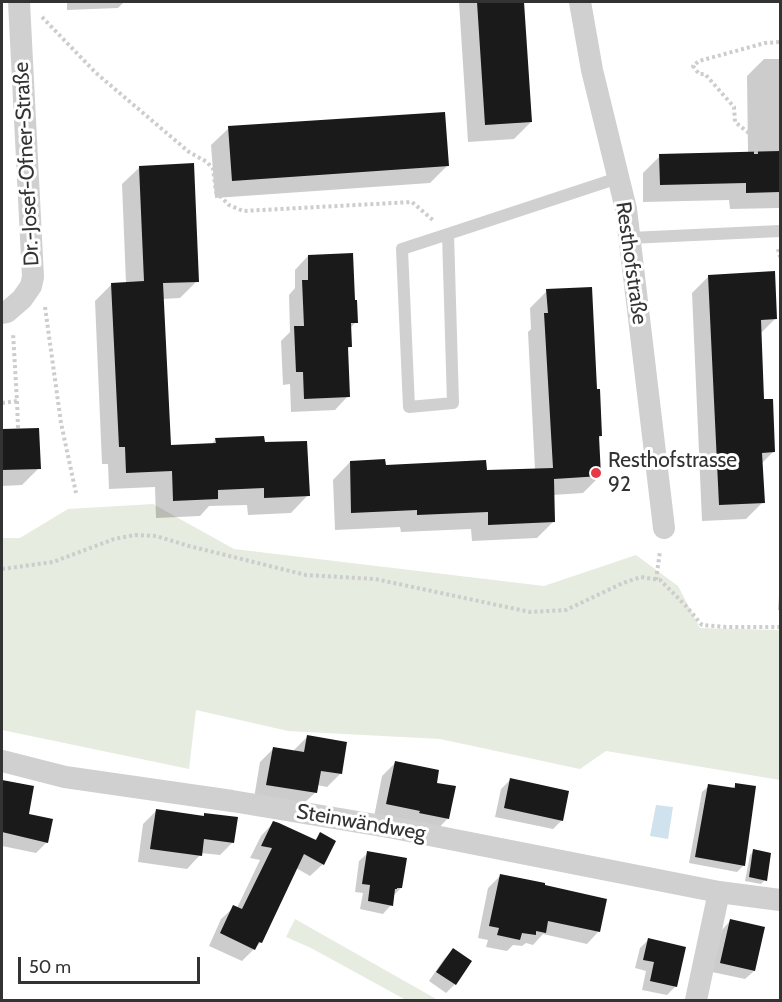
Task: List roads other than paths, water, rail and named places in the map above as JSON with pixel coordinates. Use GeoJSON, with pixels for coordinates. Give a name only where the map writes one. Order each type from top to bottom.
{"type":"FeatureCollection","features":[{"type":"Feature","properties":{"kind":"street","name":"Resthofstraße"},"geometry":{"type":"LineString","coordinates":[[580,2],[592,70],[626,209],[664,528]]}},
{"type":"Feature","properties":{"kind":"street","name":"Dr.-Josef-Ofner-Straße"},"geometry":{"type":"LineString","coordinates":[[7,320],[7,312],[22,299],[31,286],[33,277],[28,7]]}},
{"type":"Feature","properties":{"kind":"street","name":"Steinwändweg"},"geometry":{"type":"LineString","coordinates":[[2,761],[65,777],[232,801],[394,828],[719,892],[780,900]]}},
{"type":"Feature","properties":{"kind":"street"},"geometry":{"type":"LineString","coordinates":[[696,1000],[719,892]]}},
{"type":"Feature","properties":{"kind":"lane"},"geometry":{"type":"LineString","coordinates":[[448,234],[453,403],[409,407],[402,249],[618,178]]}},
{"type":"Feature","properties":{"kind":"lane"},"geometry":{"type":"LineString","coordinates":[[630,238],[780,231]]}},
{"type":"Feature","properties":{"kind":"water"},"geometry":{"type":"Polygon","coordinates":[[[656,805],[673,807],[668,839],[650,836],[656,805]]]}},
{"type":"Feature","properties":{"kind":"place","name":"Resthofstrasse 92"},"geometry":{"type":"Point","coordinates":[596,473]}}]}
